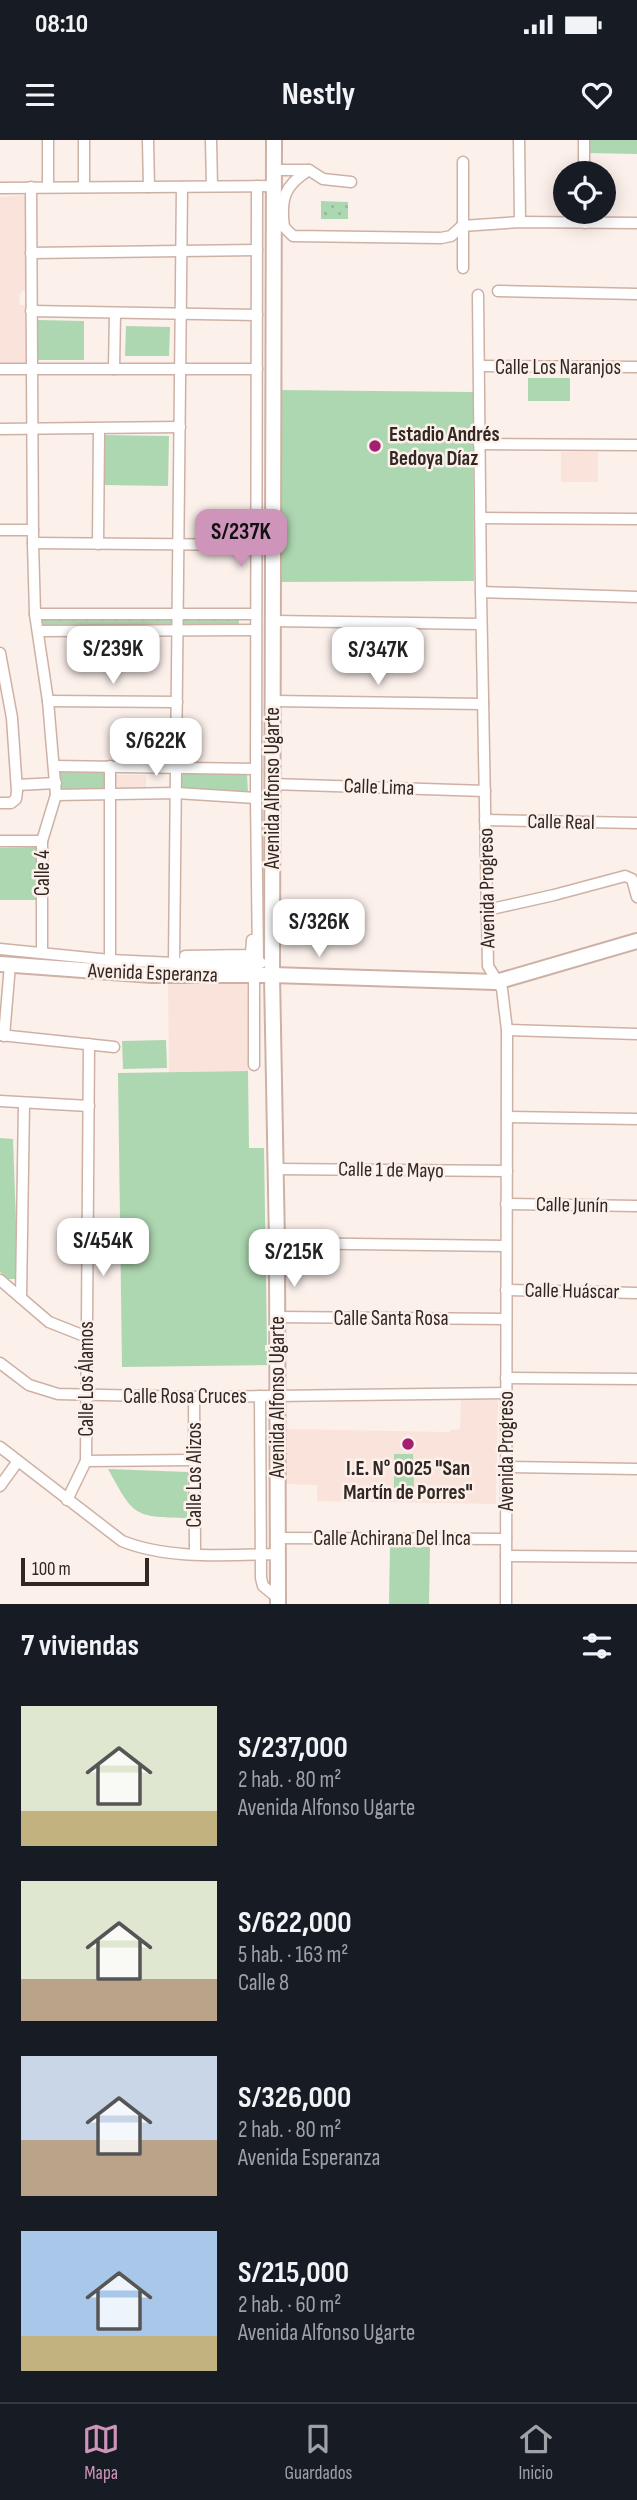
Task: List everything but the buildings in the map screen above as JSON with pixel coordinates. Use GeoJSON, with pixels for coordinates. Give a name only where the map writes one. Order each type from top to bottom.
{"type":"FeatureCollection","features":[{"type":"Feature","properties":{"kind":"street"},"geometry":{"type":"LineString","coordinates":[[48,140],[48,187]]}},
{"type":"Feature","properties":{"kind":"street"},"geometry":{"type":"LineString","coordinates":[[84,140],[84,187]]}},
{"type":"Feature","properties":{"kind":"street"},"geometry":{"type":"LineString","coordinates":[[148,140],[149,187]]}},
{"type":"Feature","properties":{"kind":"street"},"geometry":{"type":"LineString","coordinates":[[211,140],[212,187]]}},
{"type":"Feature","properties":{"kind":"street","name":"Avenida Alfonso Ugarte"},"geometry":{"type":"LineString","coordinates":[[264,969],[272,784],[274,140]]}},
{"type":"Feature","properties":{"kind":"street"},"geometry":{"type":"LineString","coordinates":[[519,140],[520,222]]}},
{"type":"Feature","properties":{"kind":"street"},"geometry":{"type":"LineString","coordinates":[[584,140],[584,161]]}},
{"type":"Feature","properties":{"kind":"street"},"geometry":{"type":"LineString","coordinates":[[463,162],[463,268]]}},
{"type":"Feature","properties":{"kind":"street"},"geometry":{"type":"LineString","coordinates":[[274,170],[309,170],[323,179],[351,182]]}},
{"type":"Feature","properties":{"kind":"street"},"geometry":{"type":"LineString","coordinates":[[309,170],[295,178],[286,191],[284,227],[293,236],[441,237],[451,236],[462,226],[553,219]]}},
{"type":"Feature","properties":{"kind":"street","name":"Avenida Alfonso Ugarte"},"geometry":{"type":"LineString","coordinates":[[257,186],[257,910],[264,969],[275,1169],[278,1601]]}},
{"type":"Feature","properties":{"kind":"street"},"geometry":{"type":"LineString","coordinates":[[0,188],[274,186]]}},
{"type":"Feature","properties":{"kind":"street"},"geometry":{"type":"LineString","coordinates":[[31,187],[35,614],[48,701],[56,794],[176,793],[256,798]]}},
{"type":"Feature","properties":{"kind":"street"},"geometry":{"type":"LineString","coordinates":[[174,960],[182,187]]}},
{"type":"Feature","properties":{"kind":"street"},"geometry":{"type":"LineString","coordinates":[[616,221],[637,223]]}},
{"type":"Feature","properties":{"kind":"street"},"geometry":{"type":"LineString","coordinates":[[31,253],[257,250]]}},
{"type":"Feature","properties":{"kind":"street"},"geometry":{"type":"LineString","coordinates":[[498,291],[637,294]]}},
{"type":"Feature","properties":{"kind":"street","name":"Avenida Progreso"},"geometry":{"type":"LineString","coordinates":[[478,295],[488,966],[502,989],[507,1030],[506,1604]]}},
{"type":"Feature","properties":{"kind":"street"},"geometry":{"type":"LineString","coordinates":[[31,311],[257,315]]}},
{"type":"Feature","properties":{"kind":"street"},"geometry":{"type":"LineString","coordinates":[[114,369],[116,313]]}},
{"type":"Feature","properties":{"kind":"street","name":"Calle Los Naranjos"},"geometry":{"type":"LineString","coordinates":[[479,366],[637,367]]}},
{"type":"Feature","properties":{"kind":"street"},"geometry":{"type":"LineString","coordinates":[[0,369],[257,369]]}},
{"type":"Feature","properties":{"kind":"street"},"geometry":{"type":"LineString","coordinates":[[0,429],[180,427]]}},
{"type":"Feature","properties":{"kind":"street"},"geometry":{"type":"LineString","coordinates":[[98,544],[99,429]]}},
{"type":"Feature","properties":{"kind":"street"},"geometry":{"type":"LineString","coordinates":[[479,444],[637,445]]}},
{"type":"Feature","properties":{"kind":"street"},"geometry":{"type":"LineString","coordinates":[[480,518],[637,519]]}},
{"type":"Feature","properties":{"kind":"street"},"geometry":{"type":"LineString","coordinates":[[0,530],[33,530]]}},
{"type":"Feature","properties":{"kind":"street"},"geometry":{"type":"LineString","coordinates":[[33,543],[256,545]]}},
{"type":"Feature","properties":{"kind":"street"},"geometry":{"type":"LineString","coordinates":[[481,592],[637,597]]}},
{"type":"Feature","properties":{"kind":"street"},"geometry":{"type":"LineString","coordinates":[[35,614],[256,614]]}},
{"type":"Feature","properties":{"kind":"street"},"geometry":{"type":"LineString","coordinates":[[273,621],[481,624]]}},
{"type":"Feature","properties":{"kind":"street"},"geometry":{"type":"LineString","coordinates":[[38,631],[256,630]]}},
{"type":"Feature","properties":{"kind":"street"},"geometry":{"type":"LineString","coordinates":[[0,653],[12,718],[17,785],[16,799],[11,803],[0,803]]}},
{"type":"Feature","properties":{"kind":"street"},"geometry":{"type":"LineString","coordinates":[[48,701],[177,702]]}},
{"type":"Feature","properties":{"kind":"street"},"geometry":{"type":"LineString","coordinates":[[273,701],[483,704]]}},
{"type":"Feature","properties":{"kind":"street"},"geometry":{"type":"LineString","coordinates":[[55,766],[256,769]]}},
{"type":"Feature","properties":{"kind":"street"},"geometry":{"type":"LineString","coordinates":[[110,766],[110,960]]}},
{"type":"Feature","properties":{"kind":"street"},"geometry":{"type":"LineString","coordinates":[[17,785],[55,783]]}},
{"type":"Feature","properties":{"kind":"street","name":"Calle Lima"},"geometry":{"type":"LineString","coordinates":[[272,784],[485,791]]}},
{"type":"Feature","properties":{"kind":"street","name":"Calle 4"},"geometry":{"type":"LineString","coordinates":[[42,953],[42,841],[56,794]]}},
{"type":"Feature","properties":{"kind":"street","name":"Calle Real"},"geometry":{"type":"LineString","coordinates":[[485,820],[637,823]]}},
{"type":"Feature","properties":{"kind":"street"},"geometry":{"type":"LineString","coordinates":[[0,841],[42,841]]}},
{"type":"Feature","properties":{"kind":"street"},"geometry":{"type":"LineString","coordinates":[[487,910],[625,876],[632,879],[637,897]]}},
{"type":"Feature","properties":{"kind":"street"},"geometry":{"type":"LineString","coordinates":[[0,949],[110,960],[174,960],[251,953],[257,910]]}},
{"type":"Feature","properties":{"kind":"street","name":"Avenida Esperanza"},"geometry":{"type":"LineString","coordinates":[[5,965],[152,975],[264,969],[496,982],[637,941]]}},
{"type":"Feature","properties":{"kind":"street"},"geometry":{"type":"LineString","coordinates":[[174,960],[264,969],[254,1065]]}},
{"type":"Feature","properties":{"kind":"street"},"geometry":{"type":"LineString","coordinates":[[5,965],[2,1035],[114,1046]]}},
{"type":"Feature","properties":{"kind":"street"},"geometry":{"type":"LineString","coordinates":[[507,1030],[637,1034]]}},
{"type":"Feature","properties":{"kind":"street","name":"Calle Los Álamos"},"geometry":{"type":"LineString","coordinates":[[67,1500],[86,1461],[89,1044]]}},
{"type":"Feature","properties":{"kind":"street"},"geometry":{"type":"LineString","coordinates":[[0,1101],[89,1106]]}},
{"type":"Feature","properties":{"kind":"street"},"geometry":{"type":"LineString","coordinates":[[21,1298],[24,1103]]}},
{"type":"Feature","properties":{"kind":"street"},"geometry":{"type":"LineString","coordinates":[[507,1117],[637,1119]]}},
{"type":"Feature","properties":{"kind":"street","name":"Calle 1 de Mayo"},"geometry":{"type":"LineString","coordinates":[[275,1169],[507,1171]]}},
{"type":"Feature","properties":{"kind":"street","name":"Calle Junín"},"geometry":{"type":"LineString","coordinates":[[506,1204],[637,1206]]}},
{"type":"Feature","properties":{"kind":"street"},"geometry":{"type":"LineString","coordinates":[[277,1243],[506,1246]]}},
{"type":"Feature","properties":{"kind":"street"},"geometry":{"type":"LineString","coordinates":[[0,1280],[49,1322],[87,1337]]}},
{"type":"Feature","properties":{"kind":"street","name":"Calle Huáscar"},"geometry":{"type":"LineString","coordinates":[[506,1290],[637,1293]]}},
{"type":"Feature","properties":{"kind":"street","name":"Calle Santa Rosa"},"geometry":{"type":"LineString","coordinates":[[277,1317],[506,1319]]}},
{"type":"Feature","properties":{"kind":"street","name":"Calle Rosa Cruces"},"geometry":{"type":"LineString","coordinates":[[0,1363],[29,1385],[58,1394],[86,1396],[506,1393]]}},
{"type":"Feature","properties":{"kind":"street"},"geometry":{"type":"LineString","coordinates":[[506,1378],[637,1379]]}},
{"type":"Feature","properties":{"kind":"street","name":"Calle Los Alizos"},"geometry":{"type":"LineString","coordinates":[[194,1396],[195,1554]]}},
{"type":"Feature","properties":{"kind":"street"},"geometry":{"type":"LineString","coordinates":[[260,1396],[260,1554],[263,1586],[278,1601]]}},
{"type":"Feature","properties":{"kind":"street"},"geometry":{"type":"LineString","coordinates":[[0,1447],[122,1541],[137,1547],[195,1554],[278,1554]]}},
{"type":"Feature","properties":{"kind":"street"},"geometry":{"type":"LineString","coordinates":[[86,1461],[194,1460]]}},
{"type":"Feature","properties":{"kind":"street"},"geometry":{"type":"LineString","coordinates":[[0,1486],[18,1461]]}},
{"type":"Feature","properties":{"kind":"street"},"geometry":{"type":"LineString","coordinates":[[506,1467],[637,1469]]}},
{"type":"Feature","properties":{"kind":"street","name":"Calle Achirana Del Inca"},"geometry":{"type":"LineString","coordinates":[[278,1538],[506,1539]]}},
{"type":"Feature","properties":{"kind":"street"},"geometry":{"type":"LineString","coordinates":[[506,1556],[637,1557]]}},
{"type":"Feature","properties":{"kind":"shaded area"},"geometry":{"type":"Polygon","coordinates":[[[25,195],[25,291],[19,296],[20,305],[25,305],[26,363],[0,363],[0,197],[25,195]]]}},
{"type":"Feature","properties":{"kind":"shaded area"},"geometry":{"type":"Polygon","coordinates":[[[561,452],[598,452],[598,482],[561,482],[561,452]]]}},
{"type":"Feature","properties":{"kind":"shaded area"},"geometry":{"type":"Polygon","coordinates":[[[116,775],[146,775],[146,789],[116,789],[116,775]]]}},
{"type":"Feature","properties":{"kind":"shaded area"},"geometry":{"type":"Polygon","coordinates":[[[247,983],[248,1071],[169,1072],[168,984],[247,983]]]}},
{"type":"Feature","properties":{"kind":"shaded area","name":"I.E. N° 0025 \"San Martín de Porres\""},"geometry":{"type":"Polygon","coordinates":[[[461,1399],[498,1400],[496,1504],[317,1501],[317,1485],[285,1484],[285,1429],[450,1432],[460,1429],[461,1399]]]}},
{"type":"Feature","properties":{"kind":"green space"},"geometry":{"type":"Polygon","coordinates":[[[590,140],[637,140],[637,154],[589,153],[590,140]]]}},
{"type":"Feature","properties":{"kind":"green space"},"geometry":{"type":"Polygon","coordinates":[[[321,201],[348,202],[348,219],[321,219],[321,201]]]}},
{"type":"Feature","properties":{"kind":"green space"},"geometry":{"type":"Polygon","coordinates":[[[38,320],[84,321],[84,360],[38,360],[38,320]]]}},
{"type":"Feature","properties":{"kind":"green space"},"geometry":{"type":"Polygon","coordinates":[[[126,326],[170,327],[169,356],[125,356],[126,326]]]}},
{"type":"Feature","properties":{"kind":"green space"},"geometry":{"type":"Polygon","coordinates":[[[528,378],[570,378],[570,401],[528,401],[528,378]]]}},
{"type":"Feature","properties":{"kind":"green space","name":"Estadio Andrés Bedoya Díaz"},"geometry":{"type":"Polygon","coordinates":[[[278,390],[473,392],[474,581],[279,582],[278,390]]]}},
{"type":"Feature","properties":{"kind":"green space"},"geometry":{"type":"Polygon","coordinates":[[[104,435],[169,436],[168,486],[103,485],[104,435]]]}},
{"type":"Feature","properties":{"kind":"green space"},"geometry":{"type":"Polygon","coordinates":[[[41,618],[173,618],[173,626],[41,626],[41,618]]]}},
{"type":"Feature","properties":{"kind":"green space"},"geometry":{"type":"Polygon","coordinates":[[[183,618],[239,618],[239,627],[183,626],[183,618]]]}},
{"type":"Feature","properties":{"kind":"green space"},"geometry":{"type":"Polygon","coordinates":[[[60,770],[107,771],[107,791],[60,790],[60,770]]]}},
{"type":"Feature","properties":{"kind":"green space"},"geometry":{"type":"Polygon","coordinates":[[[180,774],[247,774],[248,792],[180,792],[180,774]]]}},
{"type":"Feature","properties":{"kind":"green space"},"geometry":{"type":"Polygon","coordinates":[[[38,847],[38,900],[0,900],[0,848],[38,847]]]}},
{"type":"Feature","properties":{"kind":"green space"},"geometry":{"type":"Polygon","coordinates":[[[166,1040],[167,1068],[123,1069],[122,1041],[166,1040]]]}},
{"type":"Feature","properties":{"kind":"green space"},"geometry":{"type":"Polygon","coordinates":[[[248,1071],[249,1148],[264,1148],[267,1365],[122,1367],[118,1073],[248,1071]]]}},
{"type":"Feature","properties":{"kind":"green space"},"geometry":{"type":"Polygon","coordinates":[[[0,1138],[13,1139],[16,1279],[8,1279],[0,1272],[0,1138]]]}},
{"type":"Feature","properties":{"kind":"green space"},"geometry":{"type":"Polygon","coordinates":[[[394,1454],[413,1454],[414,1488],[394,1488],[394,1454]]]}},
{"type":"Feature","properties":{"kind":"green space"},"geometry":{"type":"Polygon","coordinates":[[[108,1469],[188,1472],[187,1518],[156,1517],[137,1511],[130,1505],[108,1469]]]}},
{"type":"Feature","properties":{"kind":"green space"},"geometry":{"type":"Polygon","coordinates":[[[390,1546],[430,1547],[429,1604],[389,1604],[390,1546]]]}},
{"type":"Feature","properties":{"kind":"place","name":"Estadio Andrés Bedoya Díaz"},"geometry":{"type":"Point","coordinates":[375,446]}},
{"type":"Feature","properties":{"kind":"place","name":"I.E. N° 0025 \"San Martín de Porres\""},"geometry":{"type":"Point","coordinates":[408,1444]}}]}
